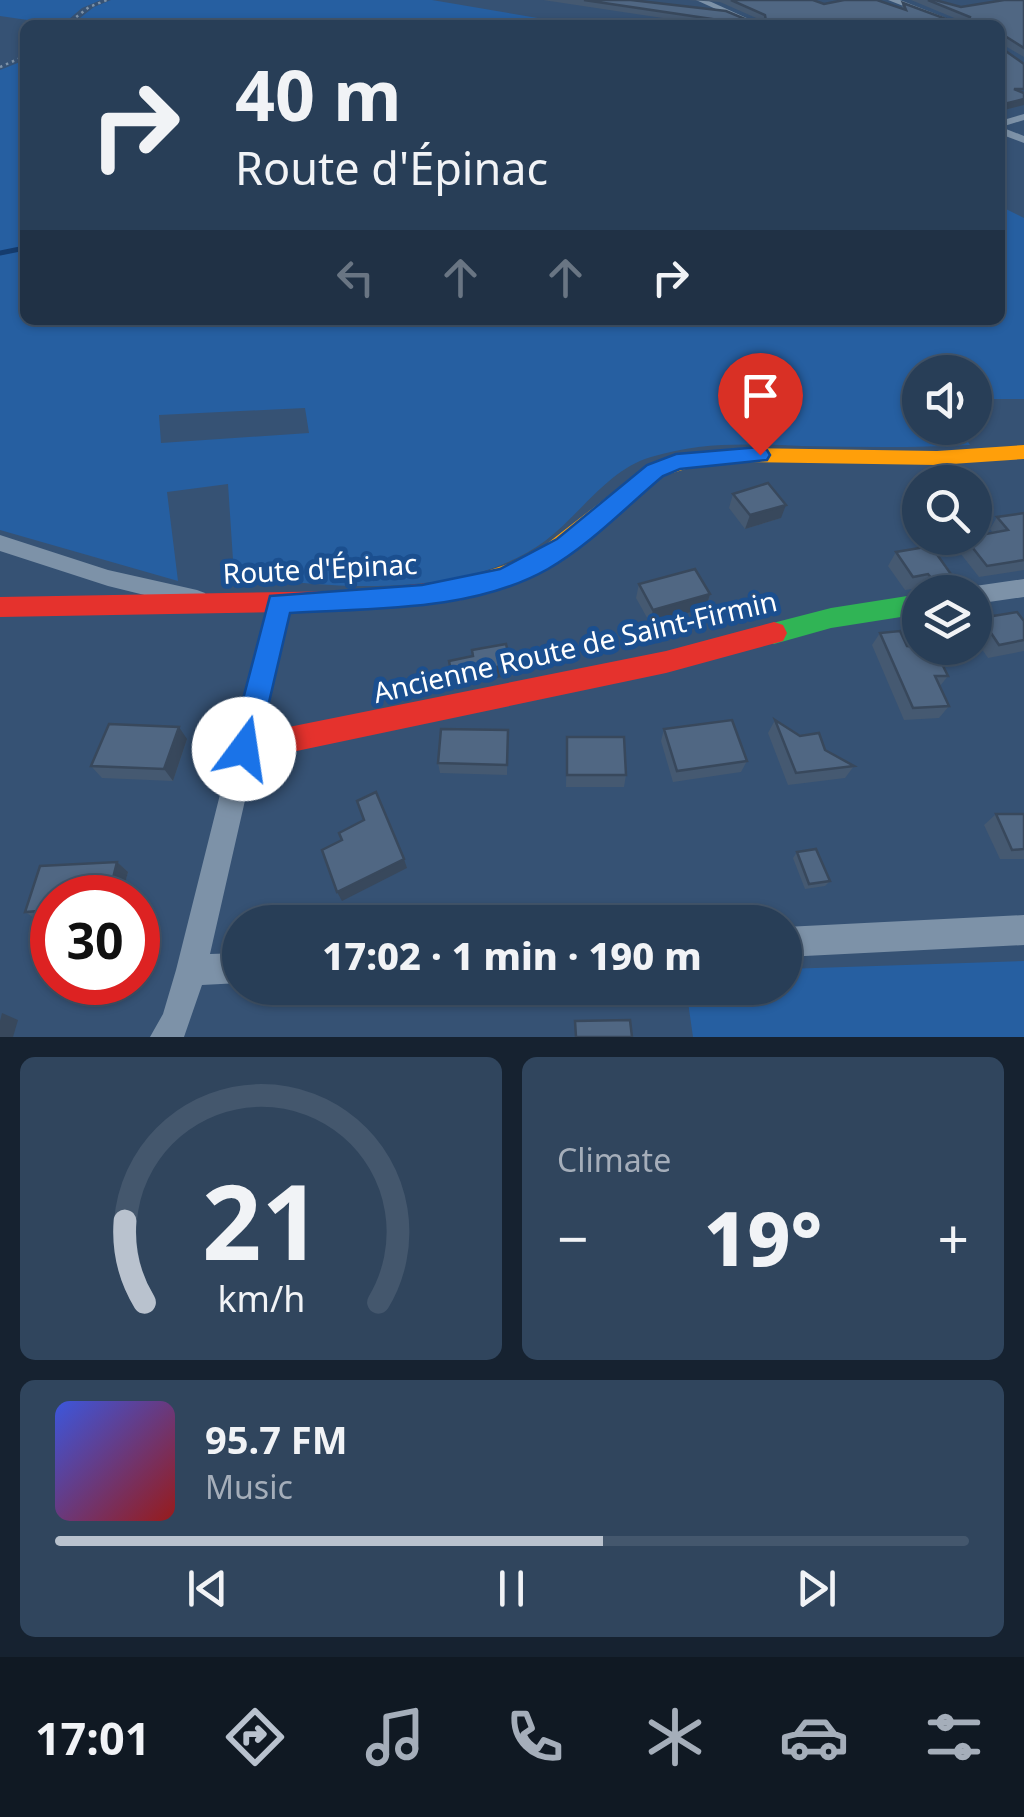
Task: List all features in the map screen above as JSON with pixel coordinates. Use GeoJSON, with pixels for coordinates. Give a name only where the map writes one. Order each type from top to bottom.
{"type":"FeatureCollection","features":[{"type":"Feature","properties":{"kind":"main road","name":"Route d'Épinac"},"geometry":{"type":"LineString","coordinates":[[0,607],[279,604],[422,595],[504,578],[539,563],[655,471],[676,462],[760,455],[946,459],[1024,452]]}},
{"type":"Feature","properties":{"kind":"main road","name":"Ancienne Route de Saint-Firmin"},"geometry":{"type":"LineString","coordinates":[[244,749],[648,666],[831,618],[902,607]]}},
{"type":"Feature","properties":{"kind":"street"},"geometry":{"type":"LineString","coordinates":[[892,0],[946,20]]}},
{"type":"Feature","properties":{"kind":"street"},"geometry":{"type":"LineString","coordinates":[[699,6],[746,20]]}},
{"type":"Feature","properties":{"kind":"street"},"geometry":{"type":"LineString","coordinates":[[0,542],[108,578],[218,605]]}},
{"type":"Feature","properties":{"kind":"street"},"geometry":{"type":"LineString","coordinates":[[992,593],[1024,588]]}},
{"type":"Feature","properties":{"kind":"street"},"geometry":{"type":"LineString","coordinates":[[166,1037],[176,1021],[190,970],[279,604]]}},
{"type":"Feature","properties":{"kind":"street"},"geometry":{"type":"LineString","coordinates":[[802,941],[1024,930]]}},
{"type":"Feature","properties":{"kind":"street"},"geometry":{"type":"LineString","coordinates":[[190,970],[222,969]]}},
{"type":"Feature","properties":{"kind":"path"},"geometry":{"type":"LineString","coordinates":[[72,20],[106,0]]}},
{"type":"Feature","properties":{"kind":"shaded area"},"geometry":{"type":"Polygon","coordinates":[[[0,0],[101,0],[68,20],[0,16],[0,0]]]}},
{"type":"Feature","properties":{"kind":"shaded area"},"geometry":{"type":"Polygon","coordinates":[[[111,0],[432,0],[550,20],[77,20],[111,0]]]}},
{"type":"Feature","properties":{"kind":"shaded area"},"geometry":{"type":"Polygon","coordinates":[[[20,62],[20,325],[1005,325],[1005,208],[1024,218],[1024,399],[992,399],[992,355],[902,355],[902,445],[970,445],[886,447],[726,445],[670,452],[635,463],[621,472],[545,541],[512,560],[436,582],[394,585],[311,584],[234,575],[228,484],[167,492],[178,581],[0,530],[0,70],[20,62]],[[305,408],[159,415],[161,443],[309,433],[305,408]]]}},
{"type":"Feature","properties":{"kind":"shaded area"},"geometry":{"type":"Polygon","coordinates":[[[1024,961],[1024,1037],[693,1037],[688,1005],[802,1005],[802,968],[1024,961]]]}},
{"type":"Feature","properties":{"kind":"building"},"geometry":{"type":"Polygon","coordinates":[[[584,0],[631,0],[726,11],[747,20],[719,20],[584,0]]]}},
{"type":"Feature","properties":{"kind":"building"},"geometry":{"type":"Polygon","coordinates":[[[731,0],[813,0],[824,4],[877,0],[906,10],[903,3],[949,20],[766,20],[765,15],[731,0]]]}},
{"type":"Feature","properties":{"kind":"building"},"geometry":{"type":"Polygon","coordinates":[[[928,0],[961,7],[1024,0],[1024,48],[1005,36],[1005,20],[969,20],[970,17],[928,0]]]}},
{"type":"Feature","properties":{"kind":"building"},"geometry":{"type":"Polygon","coordinates":[[[1005,51],[1024,64],[1024,89],[1014,89],[1024,93],[1024,99],[1005,104],[1005,51]]]}},
{"type":"Feature","properties":{"kind":"building"},"geometry":{"type":"Polygon","coordinates":[[[768,483],[786,505],[750,515],[733,494],[768,483]]]}},
{"type":"Feature","properties":{"kind":"building"},"geometry":{"type":"Polygon","coordinates":[[[1024,513],[1024,560],[987,566],[978,555],[992,555],[992,533],[1008,530],[997,517],[1024,513]]]}},
{"type":"Feature","properties":{"kind":"building"},"geometry":{"type":"Polygon","coordinates":[[[896,552],[937,555],[952,575],[912,575],[896,552]]]}},
{"type":"Feature","properties":{"kind":"building"},"geometry":{"type":"Polygon","coordinates":[[[695,569],[710,594],[653,610],[639,584],[695,569]]]}},
{"type":"Feature","properties":{"kind":"building"},"geometry":{"type":"Polygon","coordinates":[[[1017,612],[1024,621],[1024,640],[999,645],[992,634],[992,616],[1017,612]]]}},
{"type":"Feature","properties":{"kind":"building"},"geometry":{"type":"Polygon","coordinates":[[[900,631],[902,665],[942,665],[948,676],[935,676],[949,706],[913,708],[880,633],[900,631]]]}},
{"type":"Feature","properties":{"kind":"building"},"geometry":{"type":"Polygon","coordinates":[[[506,644],[511,664],[452,676],[449,661],[473,656],[472,650],[506,644]]]}},
{"type":"Feature","properties":{"kind":"building"},"geometry":{"type":"Polygon","coordinates":[[[732,720],[747,761],[677,771],[664,729],[732,720]]]}},
{"type":"Feature","properties":{"kind":"building"},"geometry":{"type":"Polygon","coordinates":[[[775,720],[800,736],[819,733],[825,750],[854,766],[796,773],[775,720]]]}},
{"type":"Feature","properties":{"kind":"building"},"geometry":{"type":"Polygon","coordinates":[[[109,724],[179,727],[164,769],[91,766],[109,724]]]}},
{"type":"Feature","properties":{"kind":"building"},"geometry":{"type":"Polygon","coordinates":[[[441,729],[508,730],[507,765],[438,763],[441,729]]]}},
{"type":"Feature","properties":{"kind":"building"},"geometry":{"type":"Polygon","coordinates":[[[567,737],[624,737],[626,775],[567,775],[567,737]]]}},
{"type":"Feature","properties":{"kind":"building"},"geometry":{"type":"Polygon","coordinates":[[[376,792],[404,859],[337,892],[322,850],[342,840],[339,833],[364,820],[357,801],[376,792]]]}},
{"type":"Feature","properties":{"kind":"building"},"geometry":{"type":"Polygon","coordinates":[[[996,814],[1024,814],[1024,849],[1012,850],[996,814]]]}},
{"type":"Feature","properties":{"kind":"building"},"geometry":{"type":"Polygon","coordinates":[[[816,849],[830,881],[809,884],[797,852],[816,849]]]}},
{"type":"Feature","properties":{"kind":"building"},"geometry":{"type":"Polygon","coordinates":[[[117,862],[114,875],[37,875],[40,866],[117,862]]]}},
{"type":"Feature","properties":{"kind":"building"},"geometry":{"type":"Polygon","coordinates":[[[630,1020],[632,1037],[576,1037],[575,1021],[630,1020]]]}},
{"type":"Feature","properties":{"kind":"waterway"},"geometry":{"type":"LineString","coordinates":[[0,253],[20,249]]}},
{"type":"Feature","properties":{"kind":"traffic: fast"},"geometry":{"type":"LineString","coordinates":[[774,633],[831,618],[902,607]]}},
{"type":"Feature","properties":{"kind":"traffic: slow"},"geometry":{"type":"LineString","coordinates":[[487,581],[539,563],[655,471],[688,461],[740,455],[937,458],[1024,452]]}},
{"type":"Feature","properties":{"kind":"traffic: jam"},"geometry":{"type":"LineString","coordinates":[[0,607],[348,601],[462,590],[487,581]]}},
{"type":"Feature","properties":{"kind":"traffic: jam"},"geometry":{"type":"LineString","coordinates":[[244,749],[666,662],[774,633]]}},
{"type":"Feature","properties":{"kind":"route"},"geometry":{"type":"LineString","coordinates":[[244,749],[279,604],[422,595],[462,590],[504,578],[539,563],[565,545],[655,471],[676,462],[760,455]]}}]}
